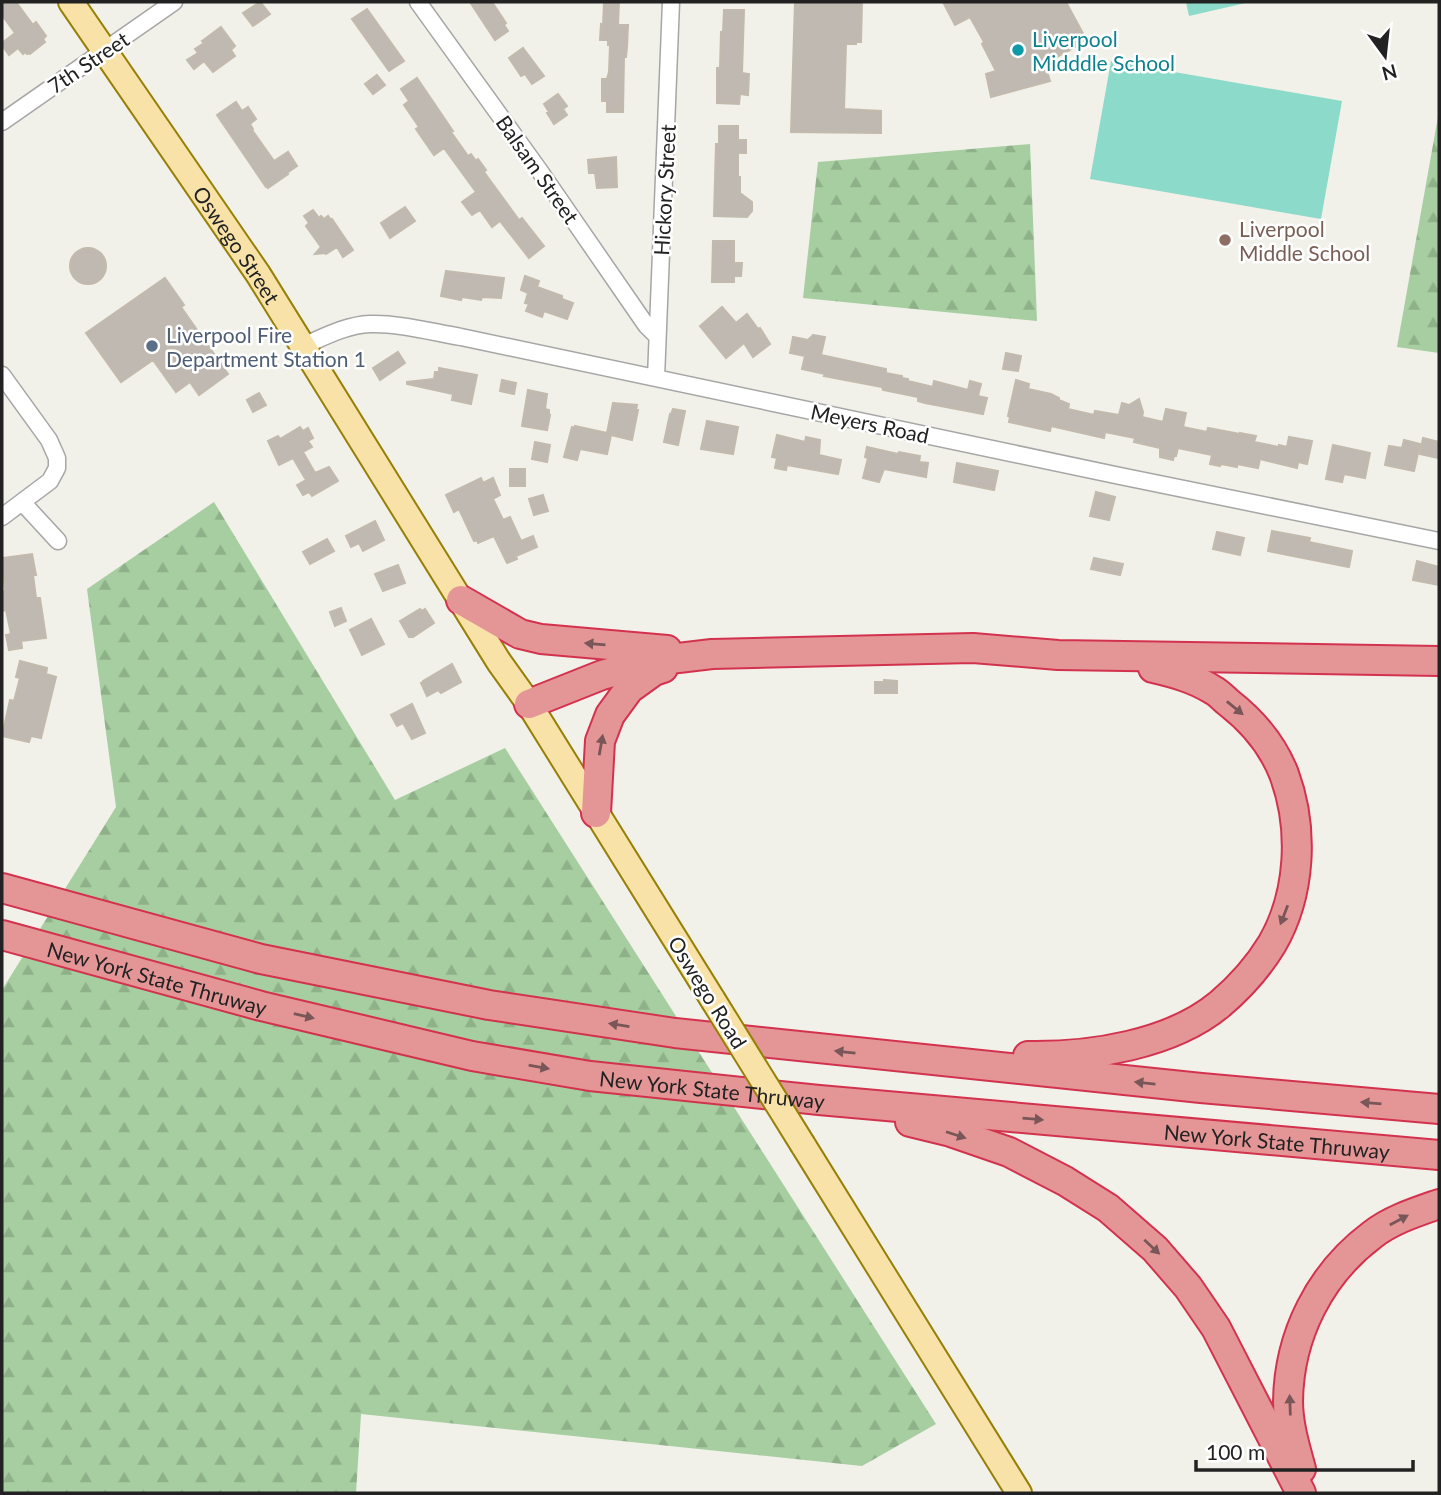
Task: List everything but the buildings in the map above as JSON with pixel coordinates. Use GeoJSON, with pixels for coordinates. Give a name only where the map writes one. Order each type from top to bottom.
{"type":"FeatureCollection","features":[{"type":"Feature","properties":{"kind":"highway"},"geometry":{"type":"LineString","coordinates":[[461,600],[520,634],[541,639],[712,654]]}},
{"type":"Feature","properties":{"kind":"highway"},"geometry":{"type":"LineString","coordinates":[[529,704],[602,675],[653,661],[712,654],[973,649],[1058,654],[1439,661]]}},
{"type":"Feature","properties":{"kind":"highway"},"geometry":{"type":"LineString","coordinates":[[880,650],[987,663],[1439,672]]}},
{"type":"Feature","properties":{"kind":"highway"},"geometry":{"type":"LineString","coordinates":[[596,813],[600,741],[610,715],[629,689],[654,671],[712,654]]}},
{"type":"Feature","properties":{"kind":"highway"},"geometry":{"type":"LineString","coordinates":[[883,1056],[915,1052],[1052,1056],[1103,1051],[1156,1039],[1189,1025],[1219,1005],[1252,973],[1273,943],[1287,909],[1296,875],[1297,840],[1293,805],[1283,773],[1269,746],[1244,715],[1214,690],[1185,676],[1153,668]]}},
{"type":"Feature","properties":{"kind":"highway","name":"New York State Thruway"},"geometry":{"type":"LineString","coordinates":[[2,888],[261,959],[489,1005],[676,1034],[1202,1088],[1439,1109]]}},
{"type":"Feature","properties":{"kind":"highway","name":"New York State Thruway"},"geometry":{"type":"LineString","coordinates":[[2,935],[261,1006],[472,1056],[590,1076],[819,1100],[1439,1154]]}},
{"type":"Feature","properties":{"kind":"highway"},"geometry":{"type":"LineString","coordinates":[[819,1100],[951,1132],[1009,1152],[1065,1181],[1108,1208],[1155,1249],[1195,1297],[1216,1328],[1301,1493]]}},
{"type":"Feature","properties":{"kind":"highway"},"geometry":{"type":"LineString","coordinates":[[1313,1493],[1301,1469],[1292,1436],[1289,1401],[1293,1355],[1302,1324],[1319,1291],[1345,1258],[1373,1234],[1407,1215],[1439,1203]]}},
{"type":"Feature","properties":{"kind":"main road","name":"Oswego Street"},"geometry":{"type":"LineString","coordinates":[[71,2],[258,274],[461,600]]}},
{"type":"Feature","properties":{"kind":"main road","name":"Oswego Road"},"geometry":{"type":"LineString","coordinates":[[461,600],[499,662],[529,704],[1020,1493]]}},
{"type":"Feature","properties":{"kind":"street","name":"7th Street"},"geometry":{"type":"LineString","coordinates":[[2,122],[174,2]]}},
{"type":"Feature","properties":{"kind":"street","name":"Balsam Street"},"geometry":{"type":"LineString","coordinates":[[418,2],[646,325],[657,336]]}},
{"type":"Feature","properties":{"kind":"street","name":"Hickory Street"},"geometry":{"type":"LineString","coordinates":[[656,378],[671,2]]}},
{"type":"Feature","properties":{"kind":"street","name":"Meyers Road"},"geometry":{"type":"LineString","coordinates":[[303,346],[341,330],[369,324],[461,337],[1439,541]]}},
{"type":"Feature","properties":{"kind":"street"},"geometry":{"type":"LineString","coordinates":[[2,375],[49,440],[57,458],[57,468],[50,481],[2,517]]}},
{"type":"Feature","properties":{"kind":"street"},"geometry":{"type":"LineString","coordinates":[[22,502],[58,541]]}},
{"type":"Feature","properties":{"kind":"green space"},"geometry":{"type":"Polygon","coordinates":[[[1439,111],[1439,353],[1397,347],[1439,111]]]}},
{"type":"Feature","properties":{"kind":"green space"},"geometry":{"type":"Polygon","coordinates":[[[1030,144],[1037,321],[803,298],[818,162],[1030,144]]]}},
{"type":"Feature","properties":{"kind":"green space"},"geometry":{"type":"Polygon","coordinates":[[[214,502],[395,800],[505,748],[936,1424],[862,1466],[361,1414],[356,1493],[2,1493],[2,990],[116,807],[87,589],[214,502]]]}},
{"type":"Feature","properties":{"kind":"shaded area"},"geometry":{"type":"Polygon","coordinates":[[[1186,2],[1250,2],[1189,16],[1186,2]]]}},
{"type":"Feature","properties":{"kind":"shaded area"},"geometry":{"type":"Polygon","coordinates":[[[1111,61],[1342,101],[1321,219],[1090,179],[1111,61]]]}},
{"type":"Feature","properties":{"kind":"place","name":"Liverpool Midddle School"},"geometry":{"type":"Point","coordinates":[1018,50]}},
{"type":"Feature","properties":{"kind":"place","name":"Liverpool Middle School"},"geometry":{"type":"Point","coordinates":[1225,240]}},
{"type":"Feature","properties":{"kind":"place","name":"Liverpool Fire Department Station 1"},"geometry":{"type":"Point","coordinates":[152,346]}}]}
